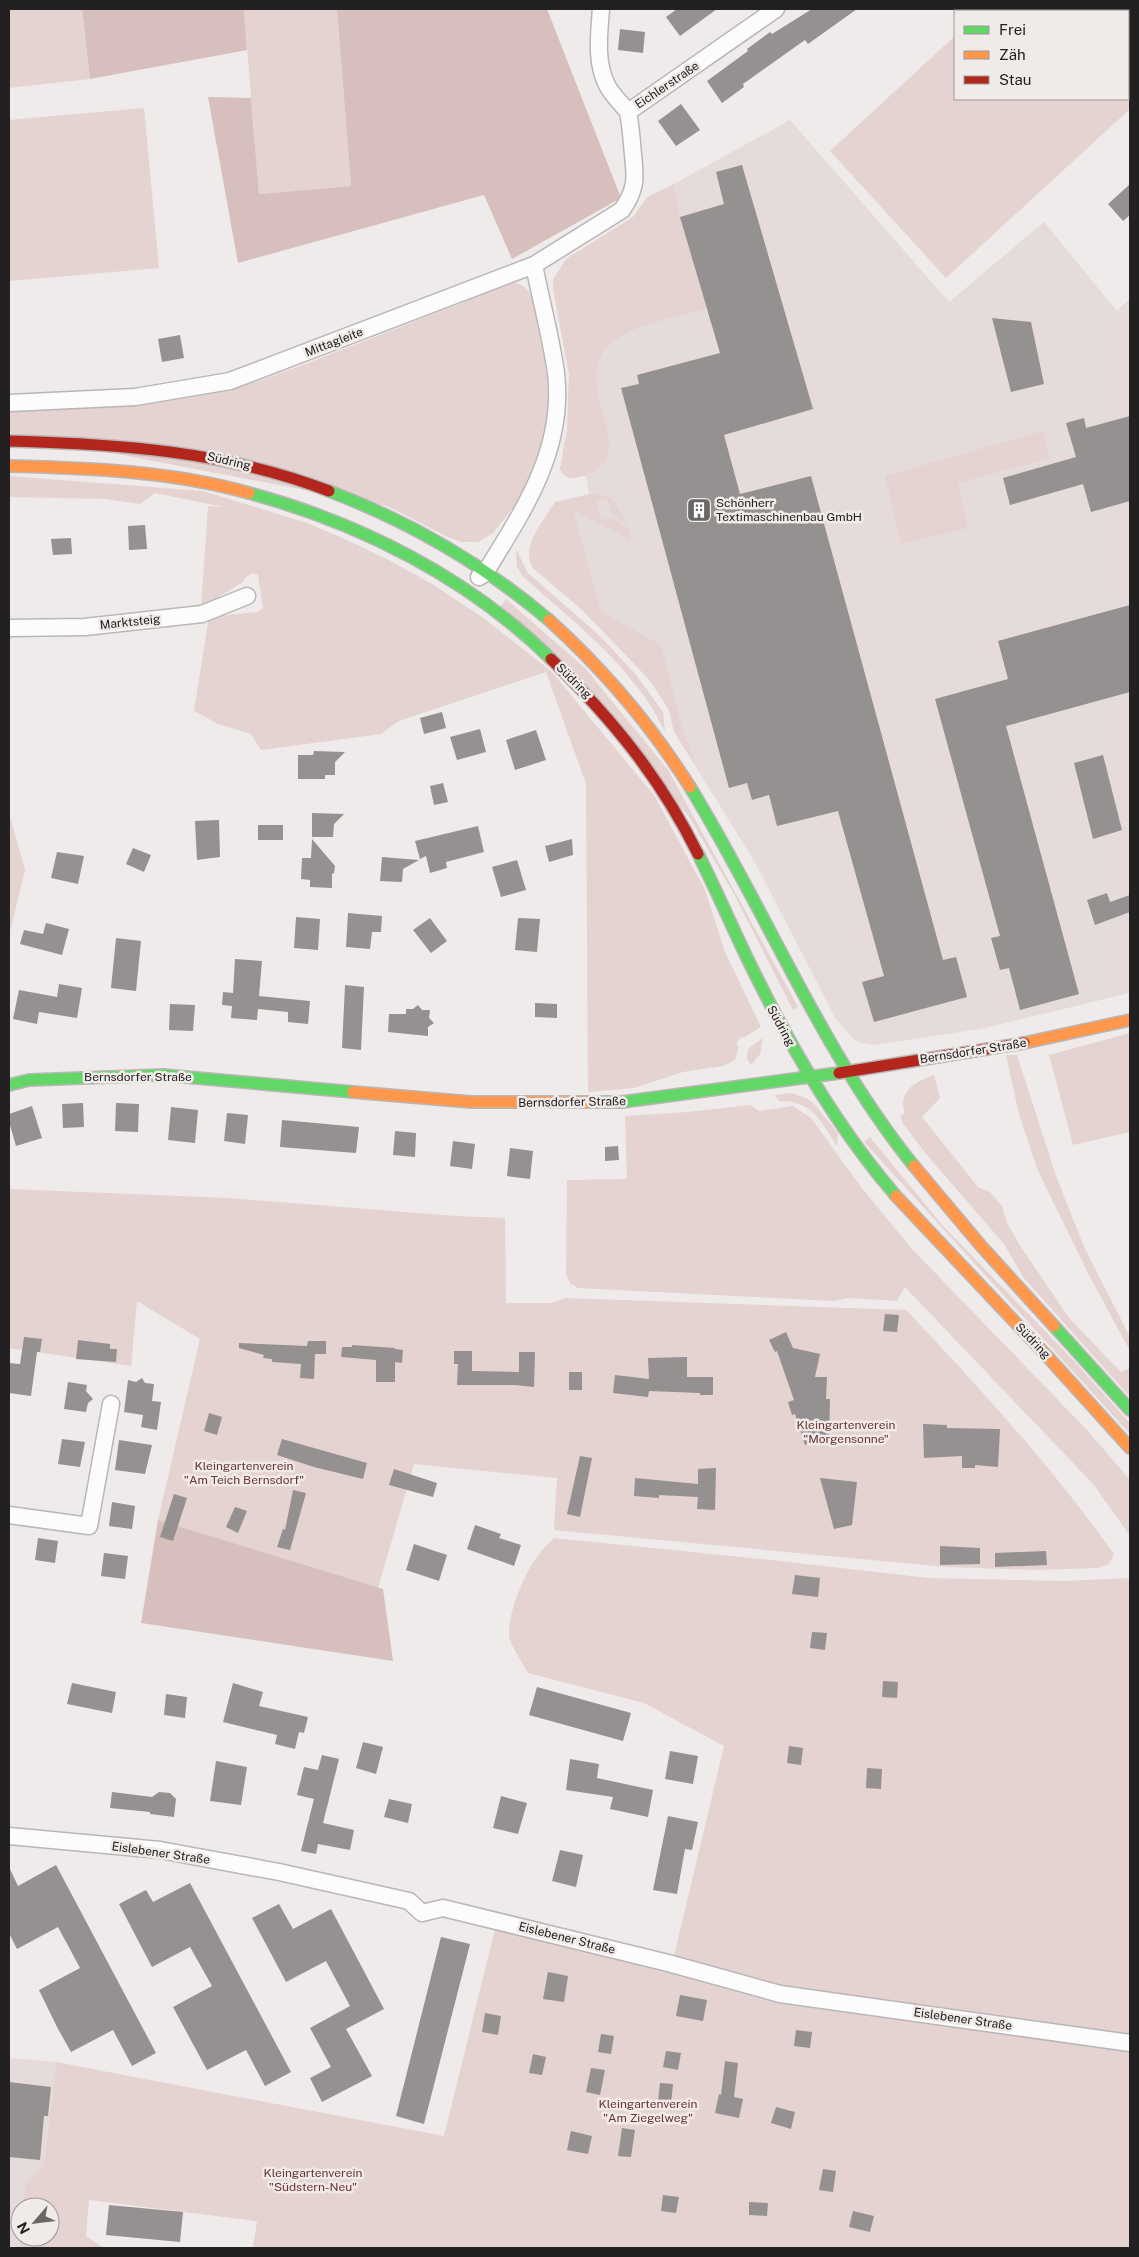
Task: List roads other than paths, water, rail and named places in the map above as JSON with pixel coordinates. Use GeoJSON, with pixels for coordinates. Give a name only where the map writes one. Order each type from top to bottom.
{"type":"FeatureCollection","features":[{"type":"Feature","properties":{"kind":"main road","name":"Südring"},"geometry":{"type":"LineString","coordinates":[[9,441],[123,445],[200,455],[287,476],[360,503],[424,535],[523,598],[595,665],[628,701],[688,784],[735,864],[809,1007],[882,1124],[912,1163],[1028,1299],[1130,1410]]}},
{"type":"Feature","properties":{"kind":"main road","name":"Südring"},"geometry":{"type":"LineString","coordinates":[[9,466],[151,473],[234,488],[320,513],[418,561],[463,589],[568,673],[594,701],[639,756],[661,788],[693,843],[779,1023],[810,1076],[855,1144],[898,1199],[924,1228],[1059,1368],[1130,1448]]}},
{"type":"Feature","properties":{"kind":"main road","name":"Bernsdorfer Straße"},"geometry":{"type":"LineString","coordinates":[[9,1086],[29,1080],[163,1075],[471,1102],[622,1102],[1017,1045],[1130,1020]]}},
{"type":"Feature","properties":{"kind":"street"},"geometry":{"type":"LineString","coordinates":[[601,9],[599,42],[603,75],[609,88],[628,112]]}},
{"type":"Feature","properties":{"kind":"street","name":"Eichlerstraße"},"geometry":{"type":"LineString","coordinates":[[631,197],[636,184],[636,171],[628,112],[776,9]]}},
{"type":"Feature","properties":{"kind":"street","name":"Mittagleite"},"geometry":{"type":"LineString","coordinates":[[9,403],[135,398],[230,381],[534,265],[622,210],[631,197]]}},
{"type":"Feature","properties":{"kind":"street"},"geometry":{"type":"LineString","coordinates":[[463,589],[485,573],[537,484],[546,464],[556,419],[556,373],[534,265]]}},
{"type":"Feature","properties":{"kind":"street","name":"Marktsteig"},"geometry":{"type":"LineString","coordinates":[[9,628],[85,627],[202,614],[247,596]]}},
{"type":"Feature","properties":{"kind":"street"},"geometry":{"type":"LineString","coordinates":[[9,1515],[89,1526],[110,1404]]}},
{"type":"Feature","properties":{"kind":"street","name":"Eislebener Straße"},"geometry":{"type":"LineString","coordinates":[[9,1836],[160,1850],[320,1880],[409,1901],[422,1913],[443,1908],[668,1963],[780,1994],[1130,2043]]}},
{"type":"Feature","properties":{"kind":"place","name":"Schönherr Textimaschinenbau GmbH"},"geometry":{"type":"Point","coordinates":[699,510]}},
{"type":"Feature","properties":{"kind":"park label","name":"Kleingartenverein \"Morgensonne\""},"geometry":{"type":"Point","coordinates":[846,1432]}},
{"type":"Feature","properties":{"kind":"park label","name":"Kleingartenverein \"Am Teich Bernsdorf\""},"geometry":{"type":"Point","coordinates":[244,1473]}},
{"type":"Feature","properties":{"kind":"park label","name":"Kleingartenverein \"Am Ziegelweg\""},"geometry":{"type":"Point","coordinates":[648,2111]}},
{"type":"Feature","properties":{"kind":"park label","name":"Kleingartenverein \"Südstern-Neu\""},"geometry":{"type":"Point","coordinates":[313,2180]}}]}
